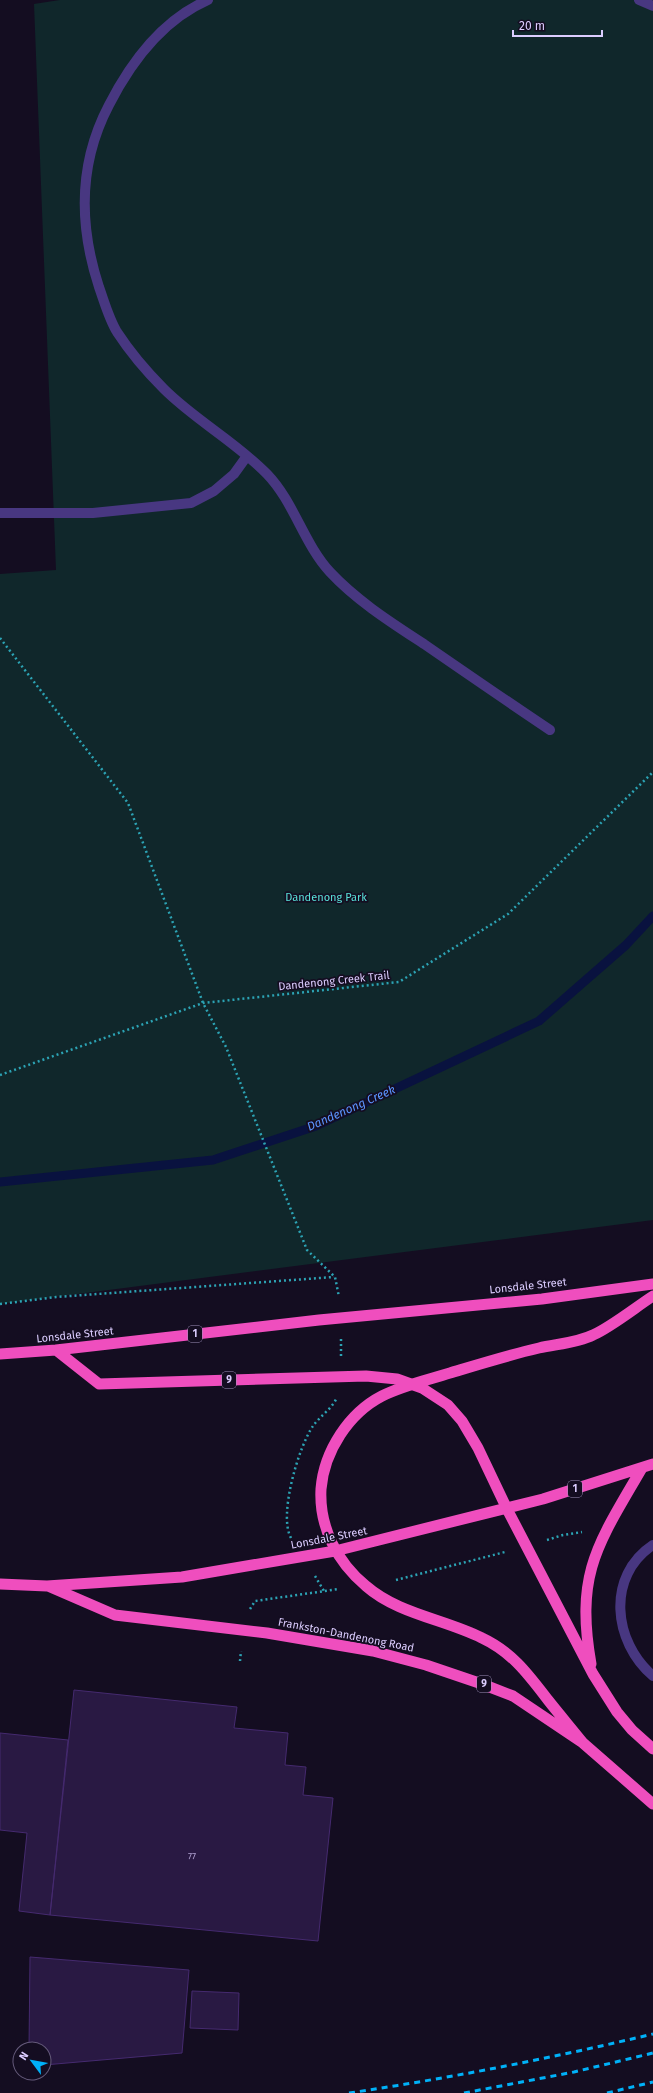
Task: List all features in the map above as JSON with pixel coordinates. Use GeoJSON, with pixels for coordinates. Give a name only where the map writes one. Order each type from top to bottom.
{"type":"FeatureCollection","features":[{"type":"Feature","properties":{"kind":"highway","name":"Lonsdale Street"},"geometry":{"type":"LineString","coordinates":[[0,1354],[56,1350],[340,1318],[542,1299],[653,1284]]}},
{"type":"Feature","properties":{"kind":"highway"},"geometry":{"type":"LineString","coordinates":[[583,1743],[528,1673],[508,1653],[481,1637],[400,1606],[374,1593],[347,1569],[335,1551],[326,1526],[321,1496],[324,1472],[330,1455],[346,1426],[362,1410],[380,1397],[413,1384],[512,1354],[593,1336],[653,1296]]}},
{"type":"Feature","properties":{"kind":"highway","name":"9"},"geometry":{"type":"LineString","coordinates":[[56,1350],[99,1384],[339,1376],[379,1377],[397,1379],[413,1384],[441,1399],[462,1421],[478,1448],[507,1509],[593,1674],[617,1712],[632,1730],[653,1749]]}},
{"type":"Feature","properties":{"kind":"highway","name":"Lonsdale Street"},"geometry":{"type":"LineString","coordinates":[[0,1584],[47,1586],[182,1577],[303,1557],[335,1551],[507,1509],[653,1464]]}},
{"type":"Feature","properties":{"kind":"highway"},"geometry":{"type":"LineString","coordinates":[[593,1674],[585,1622],[585,1601],[589,1574],[594,1556],[605,1532],[642,1468]]}},
{"type":"Feature","properties":{"kind":"highway","name":"Frankston-Dandenong Road"},"geometry":{"type":"LineString","coordinates":[[47,1586],[115,1616],[245,1630],[373,1651],[426,1665],[482,1684],[513,1696],[583,1743],[653,1804]]}},
{"type":"Feature","properties":{"kind":"lane"},"geometry":{"type":"LineString","coordinates":[[208,0],[191,7],[162,30],[136,61],[118,87],[103,116],[92,151],[85,186],[84,223],[90,259],[116,330],[165,389],[192,414],[247,456],[267,474],[285,498],[318,556],[330,572],[394,624],[550,730]]}},
{"type":"Feature","properties":{"kind":"lane"},"geometry":{"type":"LineString","coordinates":[[639,0],[653,6]]}},
{"type":"Feature","properties":{"kind":"lane"},"geometry":{"type":"LineString","coordinates":[[0,513],[93,513],[191,503],[214,491],[234,474],[247,456]]}},
{"type":"Feature","properties":{"kind":"lane"},"geometry":{"type":"LineString","coordinates":[[653,1545],[639,1556],[628,1571],[622,1585],[621,1602],[622,1624],[628,1645],[634,1656],[653,1676]]}},
{"type":"Feature","properties":{"kind":"path"},"geometry":{"type":"LineString","coordinates":[[0,638],[128,803],[203,1003],[226,1047],[307,1250],[335,1277],[338,1293],[342,1342],[335,1402],[313,1426],[303,1443],[292,1481],[288,1505],[288,1529],[324,1591]]}},
{"type":"Feature","properties":{"kind":"path","name":"Dandenong Creek Trail"},"geometry":{"type":"LineString","coordinates":[[0,1075],[203,1003],[399,982],[508,914],[653,772]]}},
{"type":"Feature","properties":{"kind":"path"},"geometry":{"type":"LineString","coordinates":[[0,1304],[56,1297],[335,1277]]}},
{"type":"Feature","properties":{"kind":"path"},"geometry":{"type":"LineString","coordinates":[[240,1661],[245,1630],[251,1607],[255,1601],[401,1579],[571,1533],[605,1532]]}},
{"type":"Feature","properties":{"kind":"green space","name":"Dandenong Park"},"geometry":{"type":"Polygon","coordinates":[[[60,0],[653,0],[653,1220],[0,1304],[0,574],[56,570],[34,4],[60,0]]]}},
{"type":"Feature","properties":{"kind":"building"},"geometry":{"type":"Polygon","coordinates":[[[74,1690],[237,1707],[234,1728],[288,1733],[285,1765],[306,1767],[303,1795],[333,1798],[318,1941],[50,1915],[74,1690]]]}},
{"type":"Feature","properties":{"kind":"building"},"geometry":{"type":"Polygon","coordinates":[[[0,1733],[68,1740],[50,1915],[19,1911],[27,1833],[0,1830],[0,1733]]]}},
{"type":"Feature","properties":{"kind":"building"},"geometry":{"type":"Polygon","coordinates":[[[30,1957],[189,1970],[182,2053],[52,2064],[52,2041],[29,2041],[30,1957]]]}},
{"type":"Feature","properties":{"kind":"building"},"geometry":{"type":"Polygon","coordinates":[[[192,1991],[239,1993],[238,2030],[190,2028],[192,1991]]]}},
{"type":"Feature","properties":{"kind":"waterway","name":"Dandenong Creek"},"geometry":{"type":"LineString","coordinates":[[0,1182],[213,1160],[316,1126],[539,1021],[626,945],[653,916]]}},
{"type":"Feature","properties":{"kind":"railway"},"geometry":{"type":"LineString","coordinates":[[349,2093],[501,2067],[653,2034]]}},
{"type":"Feature","properties":{"kind":"railway"},"geometry":{"type":"LineString","coordinates":[[464,2093],[574,2072],[653,2053]]}},
{"type":"Feature","properties":{"kind":"railway"},"geometry":{"type":"LineString","coordinates":[[607,2093],[653,2082]]}}]}
